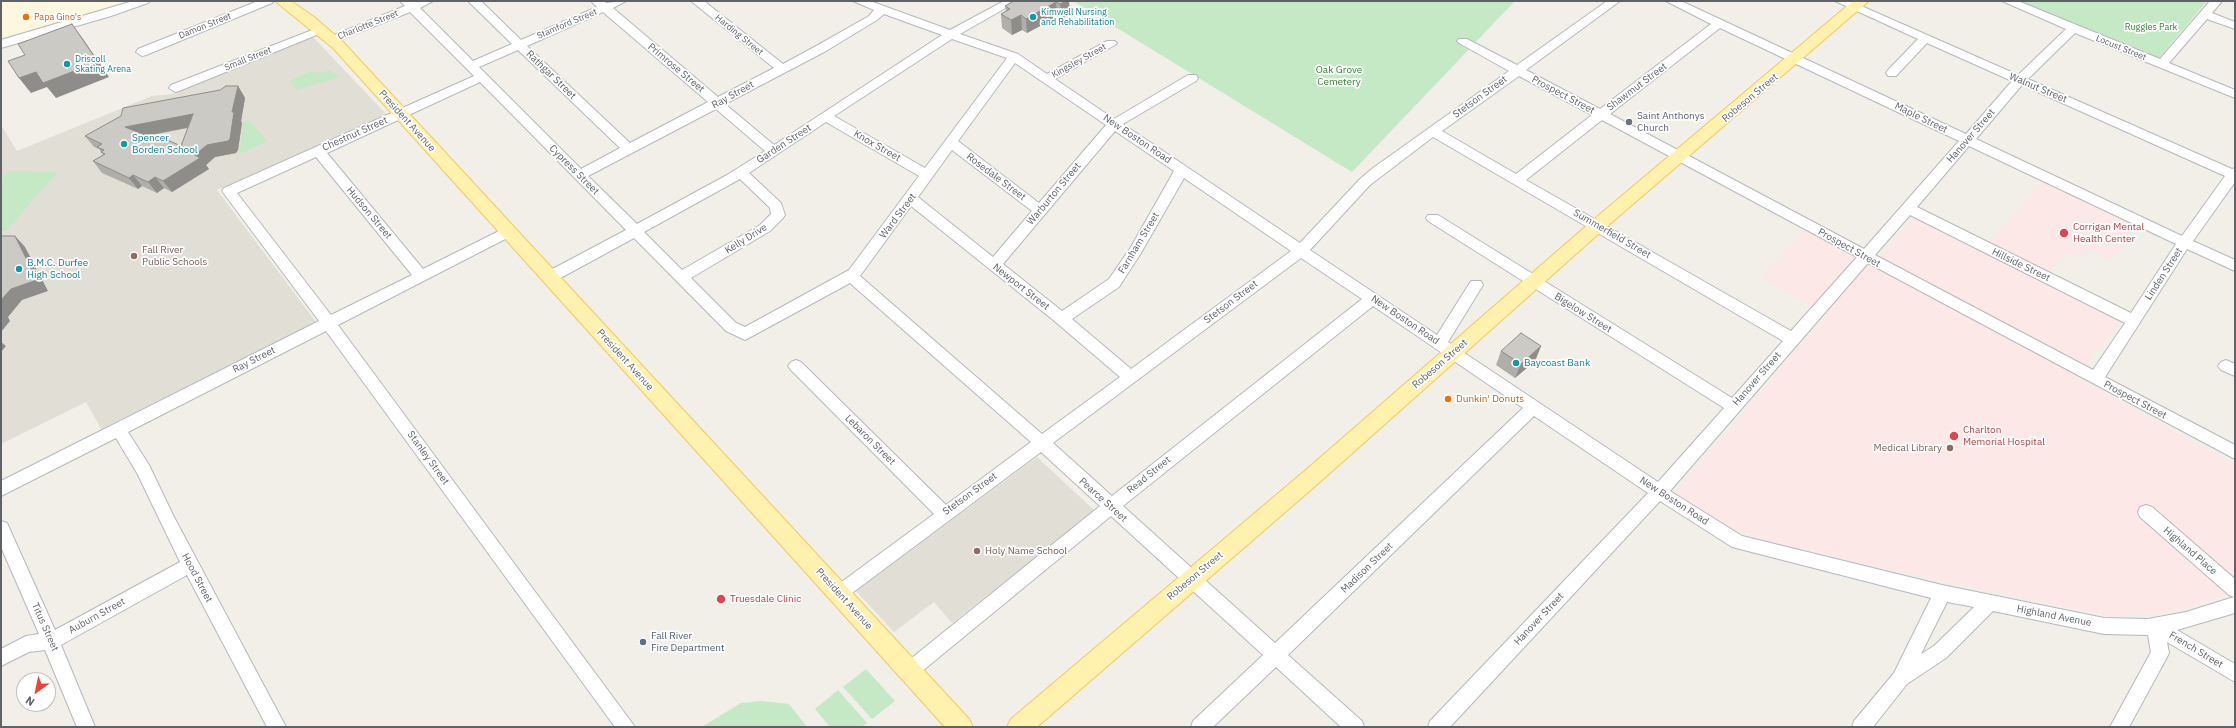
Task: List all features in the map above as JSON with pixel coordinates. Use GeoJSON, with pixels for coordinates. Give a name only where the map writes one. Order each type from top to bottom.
{"type":"FeatureCollection","features":[{"type":"Feature","properties":{"kind":"main road","name":"President Avenue"},"geometry":{"type":"LineString","coordinates":[[282,1],[326,35],[401,115],[961,727]]}},
{"type":"Feature","properties":{"kind":"main road"},"geometry":{"type":"LineString","coordinates":[[293,1],[302,15]]}},
{"type":"Feature","properties":{"kind":"main road","name":"Robeson Street"},"geometry":{"type":"LineString","coordinates":[[1019,727],[1314,475],[1446,348],[1533,282],[1678,157],[1795,60],[1853,3]]}},
{"type":"Feature","properties":{"kind":"street"},"geometry":{"type":"LineString","coordinates":[[1,44],[107,14],[144,1]]}},
{"type":"Feature","properties":{"kind":"street","name":"Damon Street"},"geometry":{"type":"LineString","coordinates":[[142,52],[268,1]]}},
{"type":"Feature","properties":{"kind":"street","name":"Charlotte Street"},"geometry":{"type":"LineString","coordinates":[[326,35],[409,4],[427,1]]}},
{"type":"Feature","properties":{"kind":"street","name":"Rathgar Street"},"geometry":{"type":"LineString","coordinates":[[474,1],[629,150]]}},
{"type":"Feature","properties":{"kind":"street","name":"Stamford Street"},"geometry":{"type":"LineString","coordinates":[[471,66],[600,4],[620,1]]}},
{"type":"Feature","properties":{"kind":"street","name":"Harding Street"},"geometry":{"type":"LineString","coordinates":[[697,1],[781,68]]}},
{"type":"Feature","properties":{"kind":"street","name":"New Boston Road"},"geometry":{"type":"LineString","coordinates":[[859,1],[1014,57],[1659,492],[1738,542],[1942,593],[1990,602]]}},
{"type":"Feature","properties":{"kind":"street","name":"Garden Street"},"geometry":{"type":"LineString","coordinates":[[550,277],[741,172],[951,34],[1012,1]]}},
{"type":"Feature","properties":{"kind":"street","name":"Stetson Street"},"geometry":{"type":"LineString","coordinates":[[838,594],[944,513],[1302,250],[1365,182],[1432,131],[1614,1]]}},
{"type":"Feature","properties":{"kind":"street","name":"Locust Street"},"geometry":{"type":"LineString","coordinates":[[2008,1],[2235,94]]}},
{"type":"Feature","properties":{"kind":"street"},"geometry":{"type":"LineString","coordinates":[[2162,64],[2216,1]]}},
{"type":"Feature","properties":{"kind":"street","name":"Maple Street"},"geometry":{"type":"LineString","coordinates":[[1679,2],[1795,60],[1865,90],[1967,140],[2235,266]]}},
{"type":"Feature","properties":{"kind":"street","name":"Walnut Street"},"geometry":{"type":"LineString","coordinates":[[1853,3],[1925,38],[2234,174]]}},
{"type":"Feature","properties":{"kind":"street","name":"Cypress Street"},"geometry":{"type":"LineString","coordinates":[[409,4],[734,330],[745,334]]}},
{"type":"Feature","properties":{"kind":"street","name":"Primrose Street"},"geometry":{"type":"LineString","coordinates":[[600,4],[773,151]]}},
{"type":"Feature","properties":{"kind":"street","name":"Ray Street"},"geometry":{"type":"LineString","coordinates":[[579,175],[718,104],[781,68],[822,48],[873,18],[882,9]]}},
{"type":"Feature","properties":{"kind":"street"},"geometry":{"type":"LineString","coordinates":[[2204,14],[2235,26]]}},
{"type":"Feature","properties":{"kind":"street","name":"Shawmut Street"},"geometry":{"type":"LineString","coordinates":[[1517,180],[1720,23]]}},
{"type":"Feature","properties":{"kind":"street","name":"Hanover Street"},"geometry":{"type":"LineString","coordinates":[[1437,727],[1659,492],[1792,339],[1866,258],[2020,80],[2073,28]]}},
{"type":"Feature","properties":{"kind":"street","name":"Small Street"},"geometry":{"type":"LineString","coordinates":[[175,88],[326,35]]}},
{"type":"Feature","properties":{"kind":"street"},"geometry":{"type":"LineString","coordinates":[[1892,73],[1925,38]]}},
{"type":"Feature","properties":{"kind":"street","name":"Prospect Street"},"geometry":{"type":"LineString","coordinates":[[1463,41],[1866,258],[2096,378],[2235,453]]}},
{"type":"Feature","properties":{"kind":"street","name":"Kingsley Street"},"geometry":{"type":"LineString","coordinates":[[1046,79],[1111,43]]}},
{"type":"Feature","properties":{"kind":"street","name":"Ward Street"},"geometry":{"type":"LineString","coordinates":[[745,334],[854,274],[911,199],[1014,57]]}},
{"type":"Feature","properties":{"kind":"street","name":"Chestnut Street"},"geometry":{"type":"LineString","coordinates":[[229,191],[401,115],[482,77]]}},
{"type":"Feature","properties":{"kind":"street","name":"Warburton Street"},"geometry":{"type":"LineString","coordinates":[[994,265],[1114,124],[1192,78]]}},
{"type":"Feature","properties":{"kind":"street","name":"Knox Street"},"geometry":{"type":"LineString","coordinates":[[826,117],[928,175]]}},
{"type":"Feature","properties":{"kind":"street","name":"Summerfield Street"},"geometry":{"type":"LineString","coordinates":[[1432,131],[1598,225],[1792,339]]}},
{"type":"Feature","properties":{"kind":"street","name":"Rosedale Street"},"geometry":{"type":"LineString","coordinates":[[952,143],[1040,210]]}},
{"type":"Feature","properties":{"kind":"street","name":"Hudson Street"},"geometry":{"type":"LineString","coordinates":[[318,151],[420,275]]}},
{"type":"Feature","properties":{"kind":"street","name":"Farnham Street"},"geometry":{"type":"LineString","coordinates":[[1062,319],[1114,283],[1136,250],[1182,169]]}},
{"type":"Feature","properties":{"kind":"street","name":"Kelly Drive"},"geometry":{"type":"LineString","coordinates":[[681,277],[765,228],[778,215],[776,206],[741,172]]}},
{"type":"Feature","properties":{"kind":"street","name":"Linden Street"},"geometry":{"type":"LineString","coordinates":[[2096,378],[2186,242],[2234,174]]}},
{"type":"Feature","properties":{"kind":"street","name":"Stanley Street"},"geometry":{"type":"LineString","coordinates":[[229,191],[328,322],[626,727]]}},
{"type":"Feature","properties":{"kind":"street","name":"Newport Street"},"geometry":{"type":"LineString","coordinates":[[911,199],[1062,319],[1130,377]]}},
{"type":"Feature","properties":{"kind":"street","name":"Hillside Street"},"geometry":{"type":"LineString","coordinates":[[1908,208],[2134,322]]}},
{"type":"Feature","properties":{"kind":"street","name":"Bigelow Street"},"geometry":{"type":"LineString","coordinates":[[1433,218],[1733,406]]}},
{"type":"Feature","properties":{"kind":"street","name":"Ray Street"},"geometry":{"type":"LineString","coordinates":[[1,489],[118,428],[508,232]]}},
{"type":"Feature","properties":{"kind":"street","name":"Pearce Street"},"geometry":{"type":"LineString","coordinates":[[854,274],[852,277],[1041,442],[1110,507],[1355,727]]}},
{"type":"Feature","properties":{"kind":"street"},"geometry":{"type":"LineString","coordinates":[[1446,348],[1476,285]]}},
{"type":"Feature","properties":{"kind":"street","name":"Read Street"},"geometry":{"type":"LineString","coordinates":[[909,671],[1110,507],[1373,298]]}},
{"type":"Feature","properties":{"kind":"street","name":"Lebaron Street"},"geometry":{"type":"LineString","coordinates":[[796,366],[944,513]]}},
{"type":"Feature","properties":{"kind":"street","name":"Madison Street"},"geometry":{"type":"LineString","coordinates":[[1200,727],[1276,656],[1534,407]]}},
{"type":"Feature","properties":{"kind":"street","name":"Hood Street"},"geometry":{"type":"LineString","coordinates":[[118,428],[143,470],[190,565],[277,727]]}},
{"type":"Feature","properties":{"kind":"street","name":"Highland Place"},"geometry":{"type":"LineString","coordinates":[[2146,512],[2235,590]]}},
{"type":"Feature","properties":{"kind":"street","name":"Titus Street"},"geometry":{"type":"LineString","coordinates":[[1,528],[51,641],[86,727]]}},
{"type":"Feature","properties":{"kind":"street","name":"Auburn Street"},"geometry":{"type":"LineString","coordinates":[[1,658],[26,644],[51,641],[190,565]]}},
{"type":"Feature","properties":{"kind":"street"},"geometry":{"type":"LineString","coordinates":[[1861,727],[1900,679],[1942,593]]}},
{"type":"Feature","properties":{"kind":"street"},"geometry":{"type":"LineString","coordinates":[[1900,679],[1940,652],[1990,602]]}},
{"type":"Feature","properties":{"kind":"street","name":"Highland Avenue"},"geometry":{"type":"LineString","coordinates":[[1990,602],[2104,626],[2148,628],[2186,620],[2235,605]]}},
{"type":"Feature","properties":{"kind":"street"},"geometry":{"type":"LineString","coordinates":[[2119,727],[2160,653],[2156,626]]}},
{"type":"Feature","properties":{"kind":"street","name":"French Street"},"geometry":{"type":"LineString","coordinates":[[2156,626],[2235,674]]}},
{"type":"Feature","properties":{"kind":"shaded area"},"geometry":{"type":"Polygon","coordinates":[[[1,1],[128,1],[1,38],[1,1]]]}},
{"type":"Feature","properties":{"kind":"shaded area","name":"Fall River Public Schools"},"geometry":{"type":"Polygon","coordinates":[[[313,37],[386,114],[217,190],[316,322],[101,429],[86,402],[1,444],[1,128],[3,128],[17,151],[152,96],[173,94],[313,37]]]}},
{"type":"Feature","properties":{"kind":"shaded area","name":"Corrigan Mental Health Center"},"geometry":{"type":"Polygon","coordinates":[[[2043,182],[2136,226],[2111,260],[2087,249],[2079,258],[2065,252],[2048,273],[1989,243],[2043,182]]]}},
{"type":"Feature","properties":{"kind":"shaded area","name":"Charlton Memorial Hospital"},"geometry":{"type":"Polygon","coordinates":[[[1914,218],[2119,322],[2075,377],[2235,464],[2235,593],[2164,613],[2110,616],[1881,568],[1759,539],[1731,529],[1674,494],[1826,315],[1761,278],[1804,231],[1870,267],[1914,218]]]}},
{"type":"Feature","properties":{"kind":"shaded area","name":"Holy Name School"},"geometry":{"type":"Polygon","coordinates":[[[1037,457],[1095,511],[952,623],[934,602],[894,632],[856,591],[1037,457]]]}},
{"type":"Feature","properties":{"kind":"green space","name":"Oak Grove Cemetery"},"geometry":{"type":"Polygon","coordinates":[[[1073,1],[1515,1],[1352,172],[1073,1]]]}},
{"type":"Feature","properties":{"kind":"green space","name":"Ruggles Park"},"geometry":{"type":"Polygon","coordinates":[[[2017,1],[2207,1],[2158,59],[2017,1]]]}},
{"type":"Feature","properties":{"kind":"green space"},"geometry":{"type":"Polygon","coordinates":[[[330,70],[340,77],[297,90],[289,81],[312,71],[319,73],[330,70]]]}},
{"type":"Feature","properties":{"kind":"green space"},"geometry":{"type":"Polygon","coordinates":[[[250,121],[267,142],[239,154],[244,122],[250,121]]]}},
{"type":"Feature","properties":{"kind":"green space"},"geometry":{"type":"Polygon","coordinates":[[[9,171],[57,172],[6,231],[1,231],[1,179],[9,171]]]}},
{"type":"Feature","properties":{"kind":"green space"},"geometry":{"type":"Polygon","coordinates":[[[866,669],[895,701],[872,719],[843,687],[866,669]]]}},
{"type":"Feature","properties":{"kind":"green space"},"geometry":{"type":"Polygon","coordinates":[[[838,690],[867,723],[862,727],[830,727],[815,709],[838,690]]]}},
{"type":"Feature","properties":{"kind":"green space"},"geometry":{"type":"Polygon","coordinates":[[[761,701],[789,704],[807,727],[702,727],[741,703],[761,701]]]}},
{"type":"Feature","properties":{"kind":"building"},"geometry":{"type":"Polygon","coordinates":[[[1014,1],[1067,1],[1060,4],[1056,2],[1026,19],[1021,15],[1011,20],[1001,14],[1010,9],[1005,6],[1014,1]]]}},
{"type":"Feature","properties":{"kind":"building"},"geometry":{"type":"Polygon","coordinates":[[[72,24],[98,62],[43,83],[36,72],[19,78],[8,61],[25,55],[18,44],[72,24]]]}},
{"type":"Feature","properties":{"kind":"building","name":"Spencer Borden School"},"geometry":{"type":"Polygon","coordinates":[[[226,86],[238,86],[232,112],[234,112],[230,139],[228,141],[207,145],[195,155],[200,158],[163,181],[155,177],[148,182],[133,175],[129,178],[93,161],[105,154],[101,152],[104,150],[97,147],[102,144],[85,136],[121,116],[123,108],[220,90],[226,86]],[[193,114],[125,127],[153,138],[158,136],[181,146],[193,114]]]}},
{"type":"Feature","properties":{"kind":"building"},"geometry":{"type":"Polygon","coordinates":[[[1,236],[15,236],[37,280],[11,289],[1,300],[1,236]]]}},
{"type":"Feature","properties":{"kind":"building"},"geometry":{"type":"Polygon","coordinates":[[[1521,333],[1541,346],[1521,364],[1501,351],[1521,333]]]}},
{"type":"Feature","properties":{"kind":"place","name":"Papa Gino's"},"geometry":{"type":"Point","coordinates":[26,17]}},
{"type":"Feature","properties":{"kind":"place","name":"Kimwell Nursing and Rehabilitation"},"geometry":{"type":"Point","coordinates":[1033,17]}},
{"type":"Feature","properties":{"kind":"place","name":"Driscoll Skating Arena"},"geometry":{"type":"Point","coordinates":[67,64]}},
{"type":"Feature","properties":{"kind":"place","name":"Saint Anthonys Church"},"geometry":{"type":"Point","coordinates":[1629,122]}},
{"type":"Feature","properties":{"kind":"place","name":"Spencer Borden School"},"geometry":{"type":"Point","coordinates":[124,144]}},
{"type":"Feature","properties":{"kind":"place","name":"Corrigan Mental Health Center"},"geometry":{"type":"Point","coordinates":[2064,233]}},
{"type":"Feature","properties":{"kind":"place","name":"Fall River Public Schools"},"geometry":{"type":"Point","coordinates":[134,256]}},
{"type":"Feature","properties":{"kind":"place","name":"B.M.C. Durfee High School"},"geometry":{"type":"Point","coordinates":[19,269]}},
{"type":"Feature","properties":{"kind":"place","name":"Baycoast Bank"},"geometry":{"type":"Point","coordinates":[1516,363]}},
{"type":"Feature","properties":{"kind":"place","name":"Dunkin' Donuts"},"geometry":{"type":"Point","coordinates":[1448,399]}},
{"type":"Feature","properties":{"kind":"place","name":"Charlton Memorial Hospital"},"geometry":{"type":"Point","coordinates":[1954,436]}},
{"type":"Feature","properties":{"kind":"place","name":"Medical Library"},"geometry":{"type":"Point","coordinates":[1950,448]}},
{"type":"Feature","properties":{"kind":"place","name":"Holy Name School"},"geometry":{"type":"Point","coordinates":[977,551]}},
{"type":"Feature","properties":{"kind":"place","name":"Truesdale Clinic"},"geometry":{"type":"Point","coordinates":[721,599]}},
{"type":"Feature","properties":{"kind":"place","name":"Fall River Fire Department"},"geometry":{"type":"Point","coordinates":[643,642]}}]}
